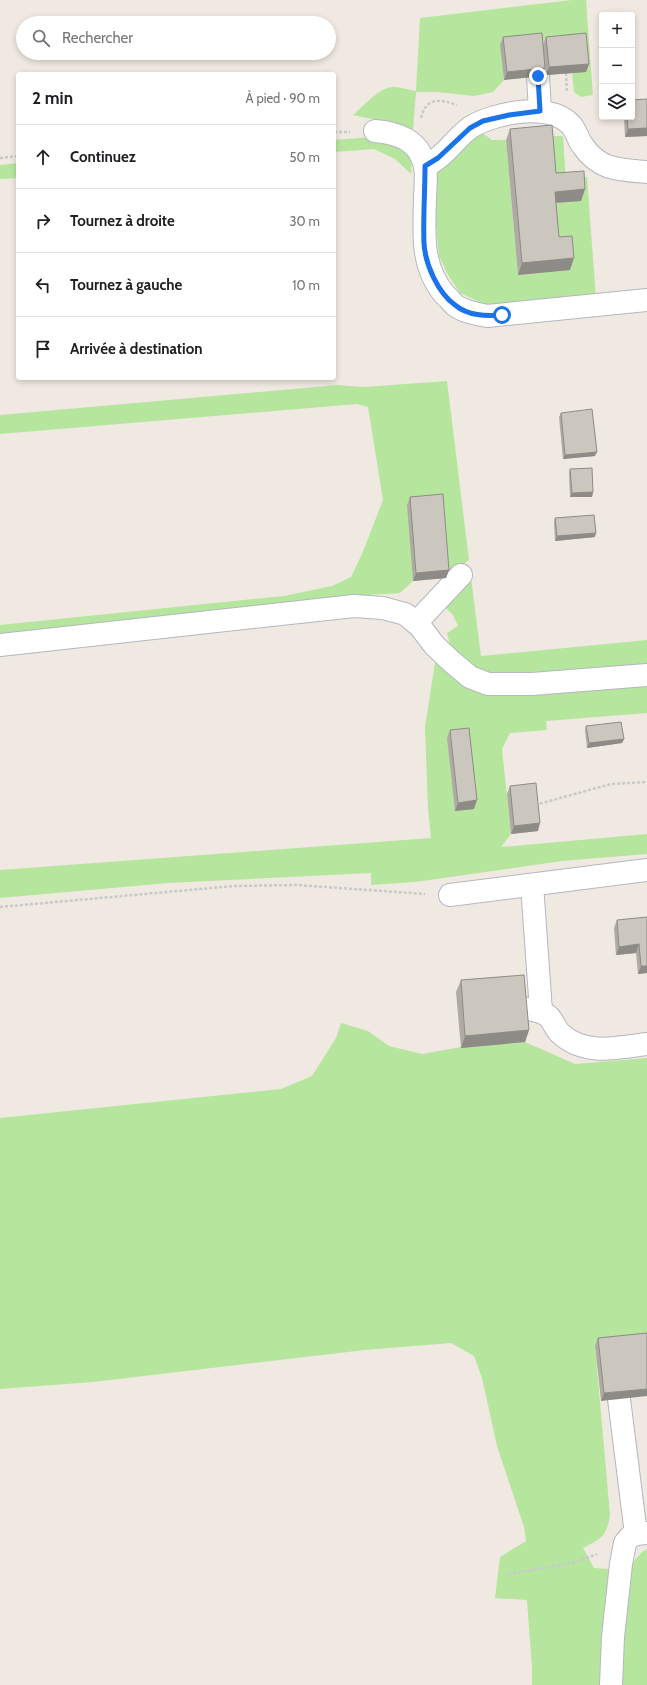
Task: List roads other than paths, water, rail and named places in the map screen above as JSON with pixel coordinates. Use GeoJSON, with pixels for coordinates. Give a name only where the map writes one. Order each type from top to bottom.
{"type":"FeatureCollection","features":[{"type":"Feature","properties":{"kind":"lane"},"geometry":{"type":"LineString","coordinates":[[530,118],[538,76]]}},
{"type":"Feature","properties":{"kind":"lane"},"geometry":{"type":"LineString","coordinates":[[420,157],[438,158],[470,128],[483,121],[530,118],[553,114],[563,118],[573,126],[579,141],[587,152],[608,168],[647,172]]}},
{"type":"Feature","properties":{"kind":"lane"},"geometry":{"type":"LineString","coordinates":[[375,131],[391,132],[408,139],[420,157],[424,244],[430,269],[439,287],[455,305],[469,313],[487,316],[647,300]]}},
{"type":"Feature","properties":{"kind":"lane"},"geometry":{"type":"LineString","coordinates":[[416,623],[461,575]]}},
{"type":"Feature","properties":{"kind":"lane"},"geometry":{"type":"LineString","coordinates":[[0,645],[354,606],[383,608],[405,614],[416,623],[434,645],[452,662],[470,676],[488,684],[532,684],[647,674]]}},
{"type":"Feature","properties":{"kind":"lane"},"geometry":{"type":"LineString","coordinates":[[450,894],[647,870]]}},
{"type":"Feature","properties":{"kind":"lane"},"geometry":{"type":"LineString","coordinates":[[532,885],[531,1010],[550,1018],[560,1033],[578,1046],[596,1049],[647,1044]]}},
{"type":"Feature","properties":{"kind":"lane"},"geometry":{"type":"LineString","coordinates":[[611,1685],[613,1637],[636,1539],[638,1468],[619,1399]]}}]}
